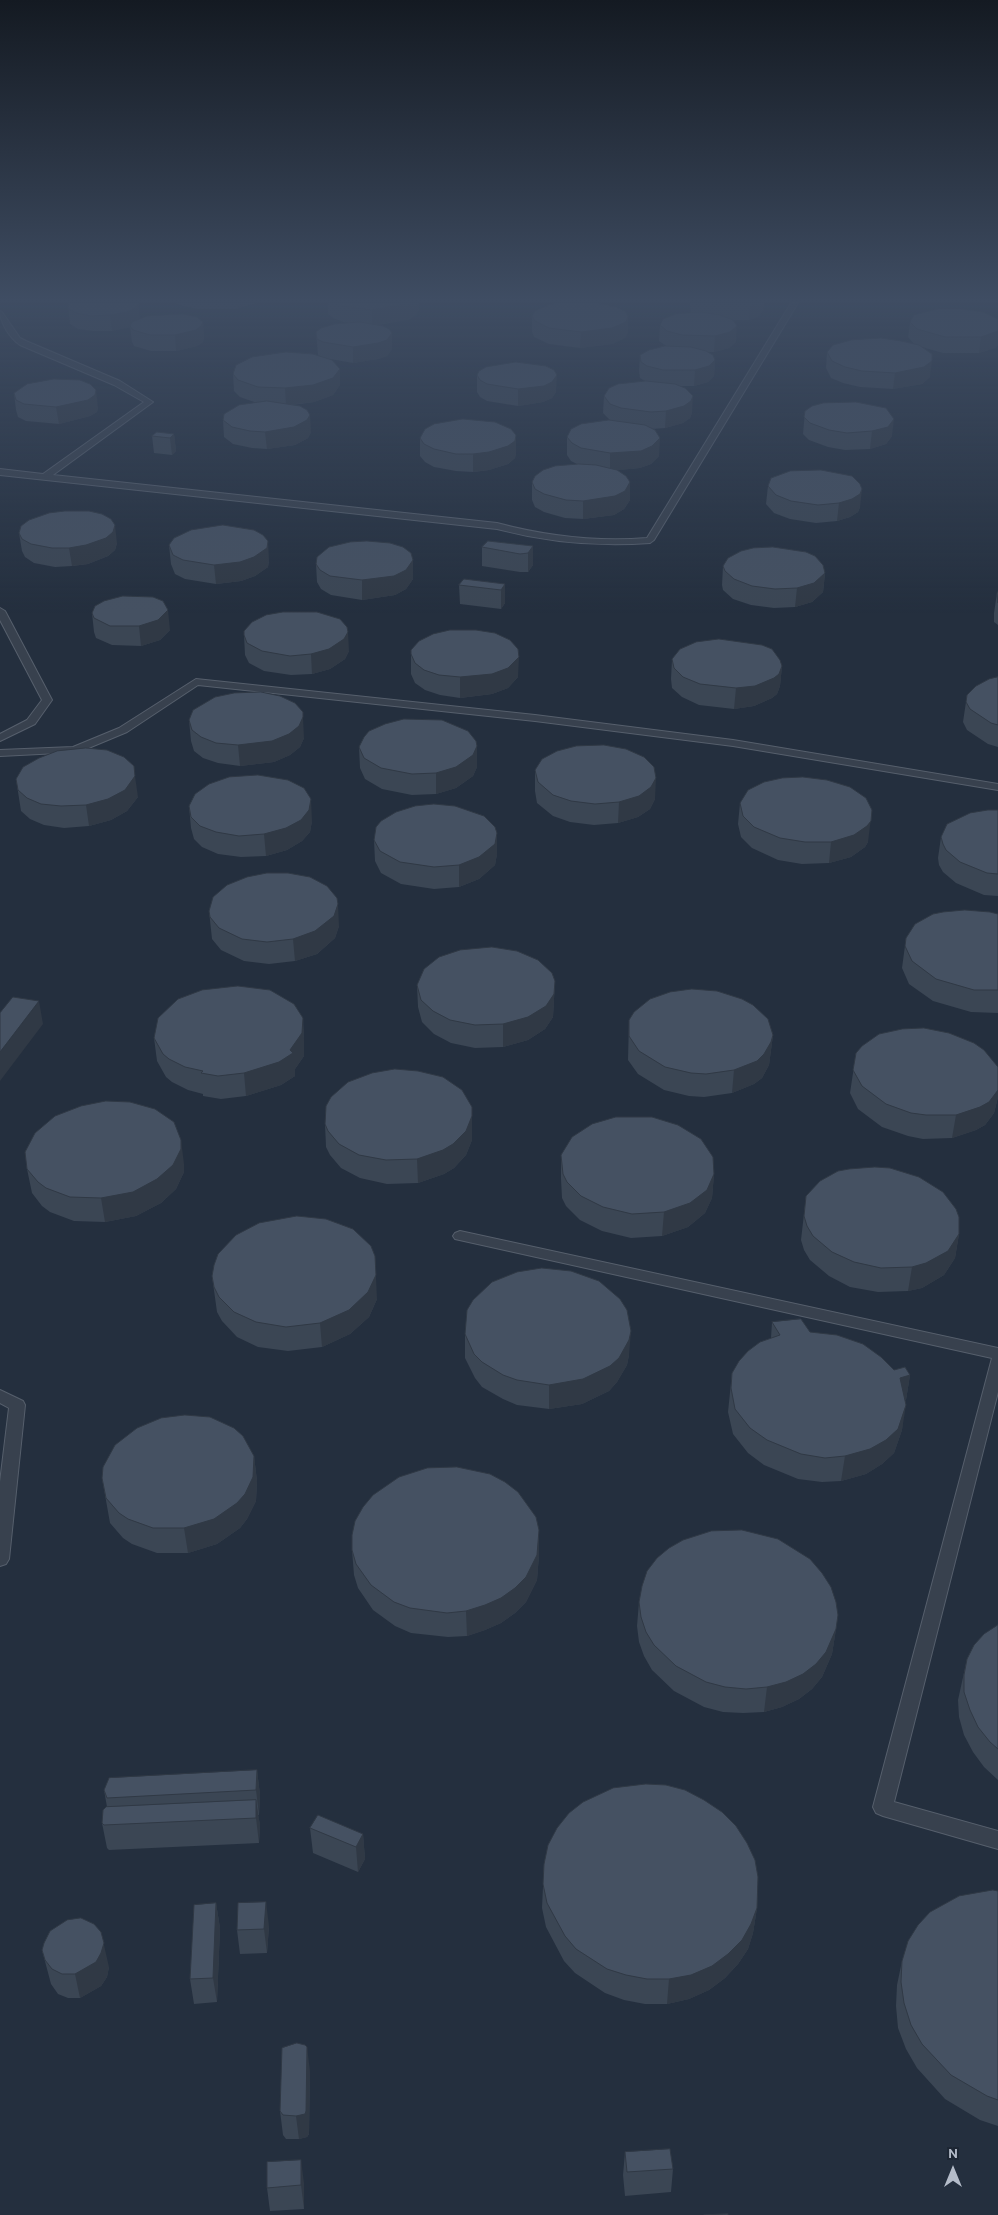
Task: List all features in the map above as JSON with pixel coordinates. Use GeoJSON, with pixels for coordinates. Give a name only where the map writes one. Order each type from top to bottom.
{"type":"FeatureCollection","features":[{"type":"Feature","properties":{"kind":"lane"},"geometry":{"type":"LineString","coordinates":[[45,477],[143,406]]}},
{"type":"Feature","properties":{"kind":"lane"},"geometry":{"type":"LineString","coordinates":[[0,472],[497,526],[523,534],[620,544],[650,540],[732,406]]}},
{"type":"Feature","properties":{"kind":"lane"},"geometry":{"type":"LineString","coordinates":[[0,611],[47,700],[31,722],[0,738]]}},
{"type":"Feature","properties":{"kind":"lane"},"geometry":{"type":"LineString","coordinates":[[0,753],[75,750],[123,730],[196,682],[526,717],[733,743],[998,787]]}},
{"type":"Feature","properties":{"kind":"lane"},"geometry":{"type":"LineString","coordinates":[[460,1236],[998,1354]]}},
{"type":"Feature","properties":{"kind":"lane"},"geometry":{"type":"LineString","coordinates":[[998,1361],[883,1807],[998,1840]]}},
{"type":"Feature","properties":{"kind":"lane"},"geometry":{"type":"LineString","coordinates":[[0,1396],[17,1405],[0,1559]]}},
{"type":"Feature","properties":{"kind":"building"},"geometry":{"type":"Polygon","coordinates":[[[237,406],[301,406],[307,410],[310,415],[307,420],[294,427],[265,432],[232,427],[223,420],[224,414],[237,406]]]}},
{"type":"Feature","properties":{"kind":"building"},"geometry":{"type":"Polygon","coordinates":[[[617,406],[683,406],[666,411],[651,412],[617,406]]]}},
{"type":"Feature","properties":{"kind":"building"},"geometry":{"type":"Polygon","coordinates":[[[811,406],[878,406],[886,408],[894,419],[888,427],[872,431],[847,433],[829,430],[810,423],[804,417],[805,411],[811,406]]]}},
{"type":"Feature","properties":{"kind":"building"},"geometry":{"type":"Polygon","coordinates":[[[463,419],[495,422],[511,429],[516,435],[515,441],[508,446],[489,452],[456,454],[434,449],[424,444],[420,438],[425,429],[434,424],[463,419]]]}},
{"type":"Feature","properties":{"kind":"building"},"geometry":{"type":"Polygon","coordinates":[[[609,420],[645,425],[655,430],[660,438],[652,446],[641,451],[610,453],[581,448],[572,443],[567,437],[571,429],[581,424],[609,420]]]}},
{"type":"Feature","properties":{"kind":"building"},"geometry":{"type":"Polygon","coordinates":[[[157,432],[174,434],[170,438],[152,436],[157,432]]]}},
{"type":"Feature","properties":{"kind":"building"},"geometry":{"type":"Polygon","coordinates":[[[596,465],[617,470],[626,476],[630,482],[625,491],[615,496],[583,501],[566,500],[544,494],[535,489],[532,482],[535,476],[543,470],[555,466],[596,465]]]}},
{"type":"Feature","properties":{"kind":"building"},"geometry":{"type":"Polygon","coordinates":[[[821,470],[852,476],[860,484],[862,489],[860,494],[839,503],[818,505],[791,501],[776,495],[768,486],[771,478],[790,471],[821,470]]]}},
{"type":"Feature","properties":{"kind":"building"},"geometry":{"type":"Polygon","coordinates":[[[89,511],[102,514],[111,519],[115,525],[113,532],[106,538],[86,545],[69,548],[52,548],[31,544],[22,539],[19,533],[21,526],[29,520],[49,513],[89,511]]]}},
{"type":"Feature","properties":{"kind":"building"},"geometry":{"type":"Polygon","coordinates":[[[223,525],[254,530],[263,535],[268,541],[267,548],[254,557],[240,562],[214,565],[183,560],[173,555],[169,545],[174,538],[191,530],[223,525]]]}},
{"type":"Feature","properties":{"kind":"building"},"geometry":{"type":"Polygon","coordinates":[[[488,541],[533,546],[528,553],[520,554],[482,547],[488,541]]]}},
{"type":"Feature","properties":{"kind":"building"},"geometry":{"type":"Polygon","coordinates":[[[350,542],[390,543],[403,547],[411,553],[413,560],[406,570],[394,576],[362,580],[330,576],[320,570],[316,564],[317,557],[329,547],[350,542]]]}},
{"type":"Feature","properties":{"kind":"building"},"geometry":{"type":"Polygon","coordinates":[[[773,547],[806,552],[815,556],[823,565],[825,573],[814,583],[797,588],[775,589],[752,586],[734,579],[725,571],[723,566],[728,558],[741,551],[773,547]]]}},
{"type":"Feature","properties":{"kind":"building"},"geometry":{"type":"Polygon","coordinates":[[[464,579],[505,584],[501,590],[459,585],[464,579]]]}},
{"type":"Feature","properties":{"kind":"building"},"geometry":{"type":"Polygon","coordinates":[[[123,596],[153,597],[163,601],[168,610],[158,620],[139,626],[110,626],[94,618],[92,613],[95,606],[104,601],[123,596]]]}},
{"type":"Feature","properties":{"kind":"building"},"geometry":{"type":"Polygon","coordinates":[[[283,612],[317,612],[340,619],[347,627],[348,632],[344,639],[329,649],[311,654],[290,656],[262,651],[247,643],[244,631],[252,622],[266,615],[283,612]]]}},
{"type":"Feature","properties":{"kind":"building"},"geometry":{"type":"Polygon","coordinates":[[[450,630],[476,630],[495,633],[510,640],[518,649],[519,657],[508,668],[492,674],[460,677],[439,675],[424,670],[415,663],[411,650],[419,641],[433,634],[450,630]]]}},
{"type":"Feature","properties":{"kind":"building"},"geometry":{"type":"Polygon","coordinates":[[[719,639],[762,645],[772,649],[782,666],[779,674],[755,686],[736,688],[700,684],[683,677],[674,668],[672,659],[680,649],[696,642],[719,639]]]}},
{"type":"Feature","properties":{"kind":"building"},"geometry":{"type":"Polygon","coordinates":[[[998,677],[998,725],[991,723],[970,709],[966,702],[967,695],[976,686],[989,679],[998,677]]]}},
{"type":"Feature","properties":{"kind":"building"},"geometry":{"type":"Polygon","coordinates":[[[261,692],[280,696],[295,703],[303,712],[299,726],[289,734],[272,741],[238,745],[216,743],[201,737],[192,730],[189,720],[193,710],[215,697],[234,693],[261,692]]]}},
{"type":"Feature","properties":{"kind":"building"},"geometry":{"type":"Polygon","coordinates":[[[404,719],[442,720],[468,731],[476,741],[477,746],[473,755],[456,767],[436,773],[412,774],[381,768],[364,758],[359,747],[369,731],[404,719]]]}},
{"type":"Feature","properties":{"kind":"building"},"geometry":{"type":"Polygon","coordinates":[[[604,745],[626,749],[644,757],[654,767],[656,778],[651,787],[639,796],[619,802],[595,804],[571,801],[553,795],[538,782],[535,770],[542,759],[557,751],[576,746],[604,745]]]}},
{"type":"Feature","properties":{"kind":"building"},"geometry":{"type":"Polygon","coordinates":[[[86,748],[107,750],[124,757],[134,766],[135,776],[125,790],[108,799],[86,805],[61,806],[41,804],[27,798],[18,790],[16,779],[23,767],[57,751],[86,748]]]}},
{"type":"Feature","properties":{"kind":"building"},"geometry":{"type":"Polygon","coordinates":[[[258,775],[288,780],[304,788],[311,799],[309,810],[301,820],[286,828],[264,834],[239,836],[216,832],[200,826],[191,817],[189,806],[195,794],[209,784],[229,777],[258,775]]]}},
{"type":"Feature","properties":{"kind":"building"},"geometry":{"type":"Polygon","coordinates":[[[803,777],[827,780],[850,787],[866,798],[872,810],[871,821],[854,835],[831,842],[805,842],[780,838],[754,827],[743,816],[740,803],[748,790],[764,782],[782,778],[803,777]]]}},
{"type":"Feature","properties":{"kind":"building"},"geometry":{"type":"Polygon","coordinates":[[[434,804],[455,806],[484,816],[495,827],[497,833],[495,844],[479,857],[459,865],[434,867],[400,862],[380,851],[374,840],[376,827],[381,821],[396,812],[415,806],[434,804]]]}},
{"type":"Feature","properties":{"kind":"building"},"geometry":{"type":"Polygon","coordinates":[[[998,810],[998,874],[987,873],[960,862],[946,850],[941,837],[947,824],[970,813],[998,810]]]}},
{"type":"Feature","properties":{"kind":"building"},"geometry":{"type":"Polygon","coordinates":[[[267,873],[288,873],[310,877],[327,886],[337,898],[338,904],[334,916],[315,931],[293,939],[267,942],[242,939],[219,928],[210,917],[209,911],[213,897],[227,885],[247,877],[267,873]]]}},
{"type":"Feature","properties":{"kind":"building"},"geometry":{"type":"Polygon","coordinates":[[[965,910],[998,914],[998,990],[974,990],[936,979],[912,961],[905,946],[906,938],[915,924],[933,914],[965,910]]]}},
{"type":"Feature","properties":{"kind":"building"},"geometry":{"type":"Polygon","coordinates":[[[492,947],[517,951],[538,960],[552,973],[555,981],[554,994],[546,1006],[528,1017],[503,1024],[475,1025],[450,1020],[433,1011],[421,1000],[417,985],[424,969],[439,957],[460,950],[492,947]]]}},
{"type":"Feature","properties":{"kind":"building"},"geometry":{"type":"Polygon","coordinates":[[[238,986],[270,990],[294,1004],[303,1018],[302,1033],[290,1050],[293,1053],[279,1062],[244,1073],[218,1076],[201,1073],[203,1071],[185,1067],[163,1054],[154,1038],[158,1018],[178,999],[202,990],[238,986]]]}},
{"type":"Feature","properties":{"kind":"building"},"geometry":{"type":"Polygon","coordinates":[[[692,989],[717,991],[742,999],[753,1005],[768,1019],[773,1035],[764,1054],[757,1061],[734,1070],[706,1074],[691,1073],[665,1067],[639,1051],[629,1036],[629,1020],[634,1012],[650,999],[670,992],[692,989]]]}},
{"type":"Feature","properties":{"kind":"building"},"geometry":{"type":"Polygon","coordinates":[[[13,997],[39,1001],[0,1052],[0,1013],[13,997]]]}},
{"type":"Feature","properties":{"kind":"building"},"geometry":{"type":"Polygon","coordinates":[[[924,1028],[949,1033],[974,1043],[984,1050],[998,1067],[998,1090],[989,1102],[956,1115],[926,1115],[911,1113],[886,1104],[862,1086],[853,1070],[856,1053],[862,1046],[879,1034],[902,1029],[924,1028]]]}},
{"type":"Feature","properties":{"kind":"building"},"geometry":{"type":"Polygon","coordinates":[[[395,1069],[418,1071],[443,1077],[462,1090],[472,1107],[472,1116],[466,1131],[453,1144],[443,1150],[417,1159],[386,1160],[359,1155],[339,1144],[328,1131],[325,1124],[326,1106],[331,1097],[348,1082],[372,1073],[395,1069]]]}},
{"type":"Feature","properties":{"kind":"building"},"geometry":{"type":"Polygon","coordinates":[[[106,1101],[130,1102],[155,1109],[174,1122],[181,1140],[181,1149],[173,1165],[157,1179],[133,1192],[101,1198],[70,1197],[46,1188],[38,1182],[27,1169],[25,1152],[35,1133],[55,1116],[81,1106],[106,1101]]]}},
{"type":"Feature","properties":{"kind":"building"},"geometry":{"type":"Polygon","coordinates":[[[616,1117],[652,1117],[678,1125],[701,1139],[713,1157],[714,1174],[707,1190],[690,1203],[664,1212],[632,1214],[603,1207],[581,1196],[567,1182],[563,1174],[561,1155],[572,1137],[592,1124],[616,1117]]]}},
{"type":"Feature","properties":{"kind":"building"},"geometry":{"type":"Polygon","coordinates":[[[875,1167],[890,1168],[919,1177],[943,1192],[956,1209],[959,1217],[959,1234],[948,1251],[926,1263],[912,1267],[881,1268],[854,1262],[832,1252],[813,1236],[804,1216],[806,1196],[820,1181],[838,1171],[875,1167]]]}},
{"type":"Feature","properties":{"kind":"building"},"geometry":{"type":"Polygon","coordinates":[[[297,1216],[326,1219],[353,1229],[371,1246],[375,1256],[376,1275],[368,1292],[349,1310],[320,1323],[286,1327],[256,1322],[234,1312],[219,1297],[214,1287],[212,1276],[218,1254],[236,1235],[259,1223],[297,1216]]]}},
{"type":"Feature","properties":{"kind":"building"},"geometry":{"type":"Polygon","coordinates":[[[542,1268],[571,1271],[599,1281],[620,1299],[627,1310],[631,1331],[629,1340],[619,1358],[610,1366],[583,1379],[549,1385],[517,1380],[503,1375],[482,1362],[474,1354],[465,1334],[467,1310],[473,1300],[492,1282],[517,1272],[542,1268]]]}},
{"type":"Feature","properties":{"kind":"building"},"geometry":{"type":"Polygon","coordinates":[[[801,1319],[810,1332],[837,1335],[863,1344],[881,1357],[894,1370],[905,1367],[910,1375],[900,1378],[906,1405],[898,1429],[886,1440],[870,1449],[845,1456],[825,1458],[801,1454],[767,1440],[750,1428],[735,1409],[731,1388],[732,1373],[739,1361],[760,1342],[780,1335],[772,1322],[801,1319]]]}},
{"type":"Feature","properties":{"kind":"building"},"geometry":{"type":"Polygon","coordinates":[[[185,1415],[210,1417],[234,1428],[243,1436],[254,1456],[253,1477],[245,1494],[237,1503],[214,1519],[184,1528],[153,1528],[128,1519],[119,1513],[106,1498],[102,1478],[103,1467],[115,1445],[137,1428],[161,1418],[185,1415]]]}},
{"type":"Feature","properties":{"kind":"building"},"geometry":{"type":"Polygon","coordinates":[[[457,1467],[490,1474],[518,1492],[536,1517],[539,1530],[537,1555],[526,1577],[515,1588],[501,1598],[485,1605],[466,1611],[447,1613],[410,1608],[394,1602],[371,1585],[356,1564],[352,1550],[352,1535],[355,1521],[373,1495],[399,1477],[427,1468],[457,1467]]]}},
{"type":"Feature","properties":{"kind":"building"},"geometry":{"type":"Polygon","coordinates":[[[742,1530],[778,1539],[810,1559],[831,1587],[838,1615],[836,1629],[826,1652],[816,1664],[803,1674],[786,1682],[767,1687],[746,1689],[725,1687],[706,1682],[676,1666],[654,1645],[646,1632],[639,1602],[647,1571],[657,1558],[669,1548],[683,1540],[711,1531],[742,1530]]]}},
{"type":"Feature","properties":{"kind":"building"},"geometry":{"type":"Polygon","coordinates":[[[998,1625],[998,1749],[978,1727],[970,1710],[964,1692],[964,1675],[967,1659],[974,1645],[984,1634],[998,1625]]]}},
{"type":"Feature","properties":{"kind":"building"},"geometry":{"type":"Polygon","coordinates":[[[257,1770],[256,1790],[107,1798],[104,1790],[109,1778],[257,1770]]]}},
{"type":"Feature","properties":{"kind":"building"},"geometry":{"type":"Polygon","coordinates":[[[646,1784],[666,1785],[685,1790],[722,1812],[736,1826],[747,1843],[755,1860],[758,1877],[757,1908],[742,1940],[712,1966],[691,1975],[669,1979],[647,1979],[607,1969],[576,1949],[565,1936],[547,1903],[543,1884],[544,1864],[548,1845],[557,1828],[569,1813],[583,1802],[613,1788],[646,1784]]]}},
{"type":"Feature","properties":{"kind":"building"},"geometry":{"type":"Polygon","coordinates":[[[256,1800],[256,1818],[104,1825],[102,1823],[103,1810],[106,1807],[256,1800]]]}},
{"type":"Feature","properties":{"kind":"building"},"geometry":{"type":"Polygon","coordinates":[[[318,1815],[363,1834],[356,1847],[310,1828],[318,1815]]]}},
{"type":"Feature","properties":{"kind":"building"},"geometry":{"type":"Polygon","coordinates":[[[993,1890],[998,1891],[998,2100],[987,2096],[951,2075],[922,2044],[911,2025],[904,2003],[901,1982],[902,1961],[908,1941],[918,1925],[930,1912],[959,1896],[993,1890]]]}},
{"type":"Feature","properties":{"kind":"building"},"geometry":{"type":"Polygon","coordinates":[[[266,1902],[264,1929],[237,1930],[238,1903],[266,1902]]]}},
{"type":"Feature","properties":{"kind":"building"},"geometry":{"type":"Polygon","coordinates":[[[216,1903],[213,1978],[190,1979],[194,1905],[216,1903]]]}},
{"type":"Feature","properties":{"kind":"building"},"geometry":{"type":"Polygon","coordinates":[[[81,1918],[94,1924],[101,1932],[104,1943],[101,1953],[96,1962],[75,1974],[62,1974],[52,1969],[45,1960],[42,1950],[44,1943],[50,1931],[67,1920],[81,1918]]]}},
{"type":"Feature","properties":{"kind":"building"},"geometry":{"type":"Polygon","coordinates":[[[297,2043],[307,2047],[306,2111],[305,2114],[296,2116],[283,2115],[280,2111],[282,2048],[297,2043]]]}},
{"type":"Feature","properties":{"kind":"building"},"geometry":{"type":"Polygon","coordinates":[[[670,2149],[673,2169],[627,2172],[625,2152],[670,2149]]]}},
{"type":"Feature","properties":{"kind":"building"},"geometry":{"type":"Polygon","coordinates":[[[301,2160],[301,2185],[267,2188],[267,2162],[301,2160]]]}}]}
